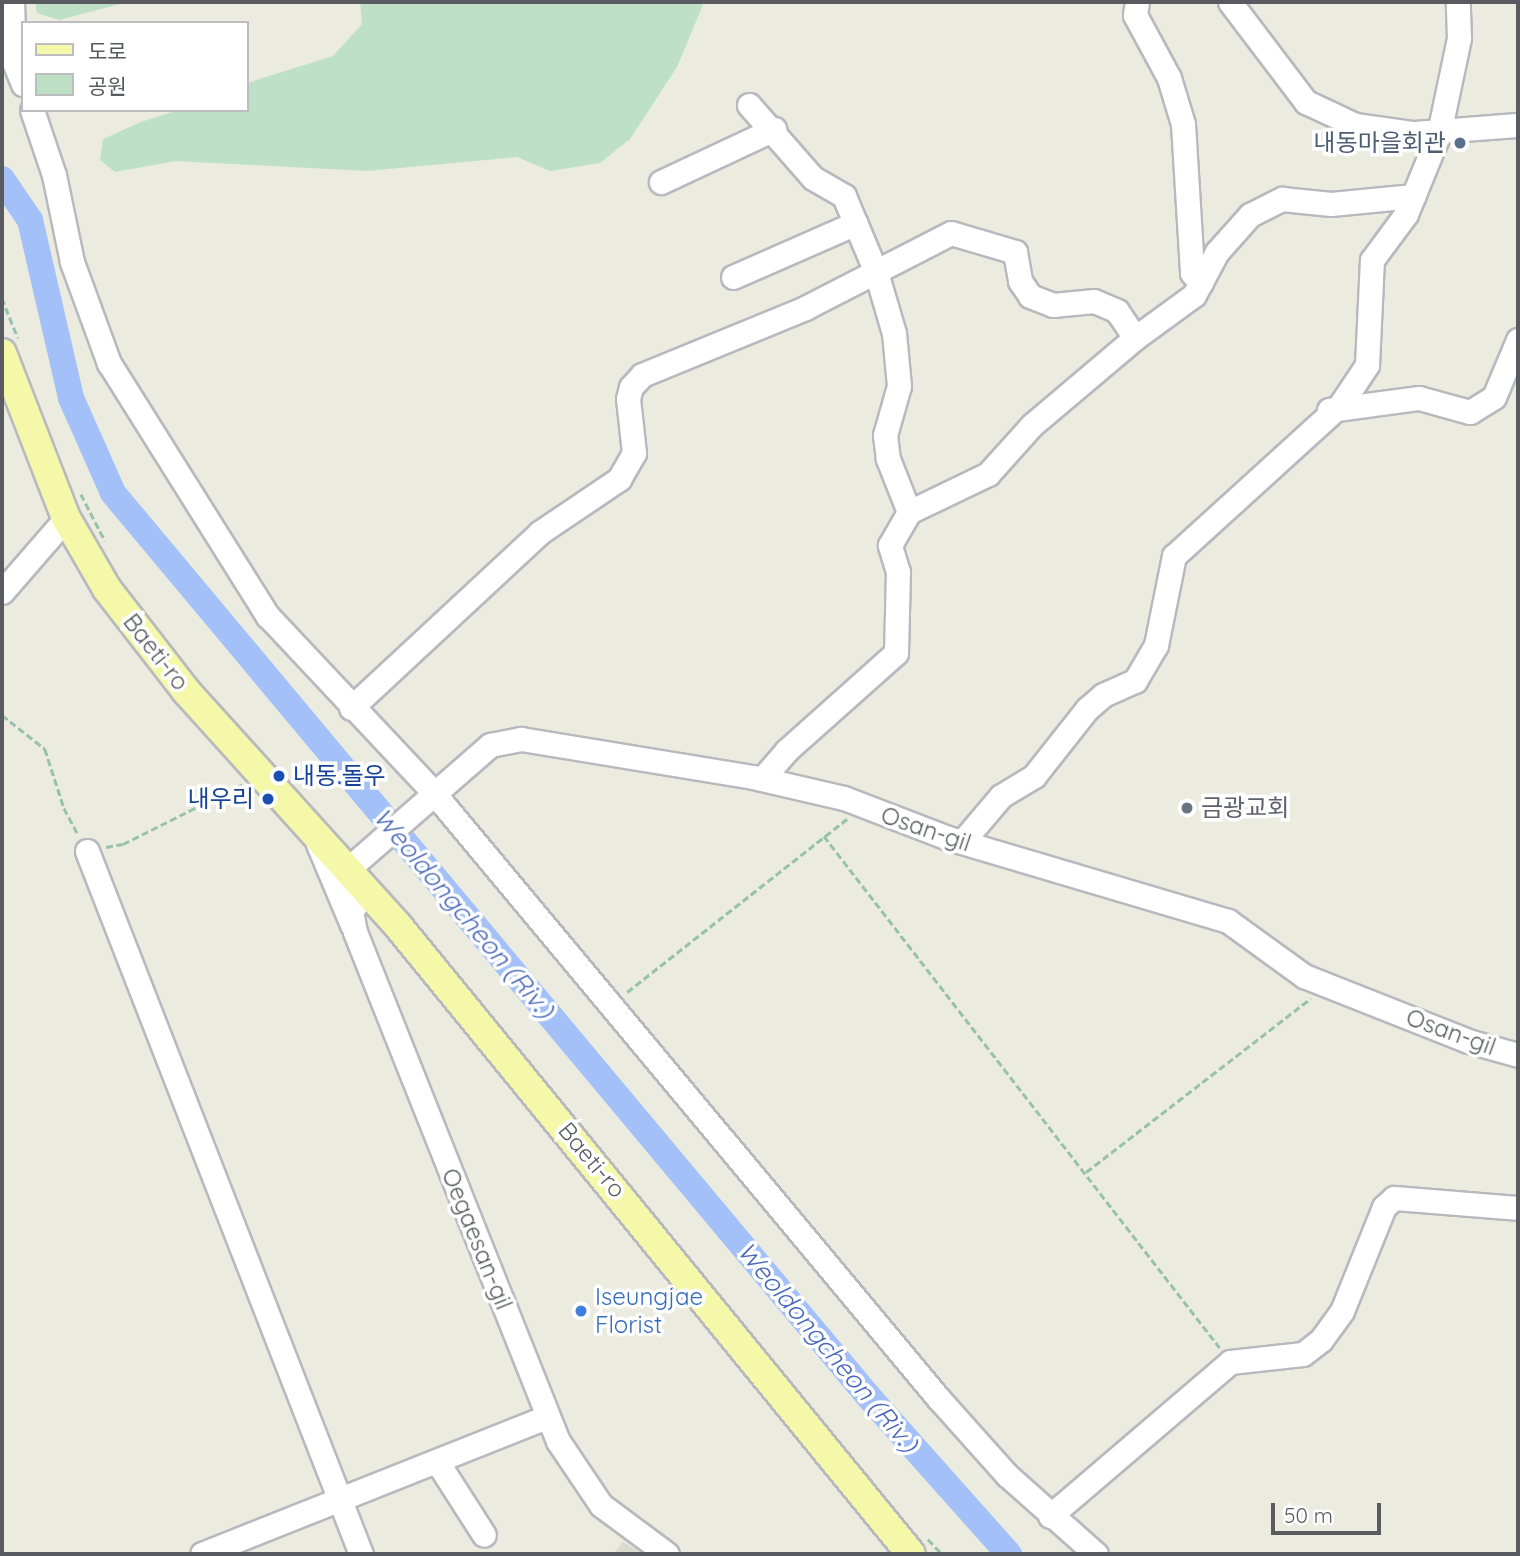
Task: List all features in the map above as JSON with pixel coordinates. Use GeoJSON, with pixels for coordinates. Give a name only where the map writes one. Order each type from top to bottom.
{"type":"FeatureCollection","features":[{"type":"Feature","properties":{"kind":"main road","name":"Baeti-ro"},"geometry":{"type":"LineString","coordinates":[[2,353],[66,517],[107,589],[186,691],[308,822],[399,928],[911,1554]]}},
{"type":"Feature","properties":{"kind":"street"},"geometry":{"type":"LineString","coordinates":[[12,2],[14,62],[21,79]]}},
{"type":"Feature","properties":{"kind":"street"},"geometry":{"type":"LineString","coordinates":[[1137,2],[1135,15],[1169,78],[1183,124],[1192,273],[1201,282]]}},
{"type":"Feature","properties":{"kind":"street"},"geometry":{"type":"LineString","coordinates":[[1230,2],[1306,102],[1354,125],[1439,132],[1518,125]]}},
{"type":"Feature","properties":{"kind":"street"},"geometry":{"type":"LineString","coordinates":[[962,842],[1001,796],[1034,776],[1087,709],[1103,695],[1135,681],[1156,645],[1174,556],[1241,498],[1329,410],[1341,404],[1367,365],[1372,260],[1406,214],[1439,132],[1459,38],[1458,2]]}},
{"type":"Feature","properties":{"kind":"street"},"geometry":{"type":"LineString","coordinates":[[749,105],[774,129],[813,178],[844,196],[876,272],[894,333],[899,386],[885,435],[888,459],[909,512]]}},
{"type":"Feature","properties":{"kind":"street"},"geometry":{"type":"LineString","coordinates":[[33,112],[54,175],[72,262],[109,363],[268,616],[432,794],[939,1399],[1050,1516],[1097,1554]]}},
{"type":"Feature","properties":{"kind":"street"},"geometry":{"type":"LineString","coordinates":[[661,182],[774,129]]}},
{"type":"Feature","properties":{"kind":"street"},"geometry":{"type":"LineString","coordinates":[[762,779],[786,751],[896,653],[898,572],[890,545],[909,512],[988,474],[1032,425],[1135,338],[1194,295],[1217,253],[1250,215],[1282,199],[1331,204],[1414,196]]}},
{"type":"Feature","properties":{"kind":"street"},"geometry":{"type":"LineString","coordinates":[[733,277],[856,223]]}},
{"type":"Feature","properties":{"kind":"street"},"geometry":{"type":"LineString","coordinates":[[351,708],[539,533],[619,479],[634,453],[628,399],[631,387],[642,375],[805,308],[951,233],[1016,253],[1020,281],[1030,296],[1053,305],[1094,301],[1117,311],[1135,338]]}},
{"type":"Feature","properties":{"kind":"street"},"geometry":{"type":"LineString","coordinates":[[1329,410],[1419,398],[1469,412],[1494,397],[1518,340]]}},
{"type":"Feature","properties":{"kind":"street"},"geometry":{"type":"LineString","coordinates":[[2,592],[66,517]]}},
{"type":"Feature","properties":{"kind":"street","name":"Osan-gil"},"geometry":{"type":"LineString","coordinates":[[348,869],[490,745],[521,739],[762,779],[854,804],[962,842],[1228,920],[1304,976],[1468,1041],[1518,1055]]}},
{"type":"Feature","properties":{"kind":"street"},"geometry":{"type":"LineString","coordinates":[[308,822],[355,932],[372,918],[399,928]]}},
{"type":"Feature","properties":{"kind":"street"},"geometry":{"type":"LineString","coordinates":[[87,850],[361,1554]]}},
{"type":"Feature","properties":{"kind":"street","name":"Oegaesan-gil"},"geometry":{"type":"LineString","coordinates":[[366,891],[351,911],[355,932],[547,1417],[568,1460],[601,1505],[667,1554]]}},
{"type":"Feature","properties":{"kind":"street"},"geometry":{"type":"LineString","coordinates":[[1050,1516],[1230,1362],[1303,1354],[1321,1340],[1342,1311],[1384,1207],[1394,1198],[1518,1208]]}},
{"type":"Feature","properties":{"kind":"street"},"geometry":{"type":"LineString","coordinates":[[202,1554],[438,1463],[547,1417]]}},
{"type":"Feature","properties":{"kind":"street"},"geometry":{"type":"LineString","coordinates":[[438,1463],[485,1535]]}},
{"type":"Feature","properties":{"kind":"path"},"geometry":{"type":"LineString","coordinates":[[2,715],[45,749],[64,808],[87,850],[124,844],[261,774]]}},
{"type":"Feature","properties":{"kind":"path"},"geometry":{"type":"LineString","coordinates":[[626,992],[850,817],[854,804]]}},
{"type":"Feature","properties":{"kind":"path"},"geometry":{"type":"LineString","coordinates":[[824,836],[1086,1172],[1230,1362]]}},
{"type":"Feature","properties":{"kind":"path"},"geometry":{"type":"LineString","coordinates":[[1086,1172],[1312,998],[1323,984]]}},
{"type":"Feature","properties":{"kind":"shaded area"},"geometry":{"type":"Polygon","coordinates":[[[623,1542],[644,1554],[613,1554],[623,1542]]]}},
{"type":"Feature","properties":{"kind":"green space"},"geometry":{"type":"Polygon","coordinates":[[[35,2],[128,2],[59,20],[37,13],[35,2]]]}},
{"type":"Feature","properties":{"kind":"green space"},"geometry":{"type":"Polygon","coordinates":[[[360,2],[704,2],[677,67],[630,139],[600,163],[550,171],[517,157],[367,171],[176,161],[115,172],[100,160],[103,139],[141,122],[172,112],[248,112],[248,83],[333,56],[362,24],[360,2]]]}},
{"type":"Feature","properties":{"kind":"waterway","name":"Weoldongcheon (Riv.)"},"geometry":{"type":"LineString","coordinates":[[2,179],[30,220],[71,398],[113,493],[868,1396],[1009,1554]]}},
{"type":"Feature","properties":{"kind":"place","name":"내동마을회관"},"geometry":{"type":"Point","coordinates":[1460,143]}},
{"type":"Feature","properties":{"kind":"place","name":"내동.돌우"},"geometry":{"type":"Point","coordinates":[279,776]}},
{"type":"Feature","properties":{"kind":"place","name":"내우리"},"geometry":{"type":"Point","coordinates":[268,799]}},
{"type":"Feature","properties":{"kind":"place","name":"금광교회"},"geometry":{"type":"Point","coordinates":[1187,808]}},
{"type":"Feature","properties":{"kind":"place","name":"Iseungjae Florist"},"geometry":{"type":"Point","coordinates":[581,1311]}}]}
